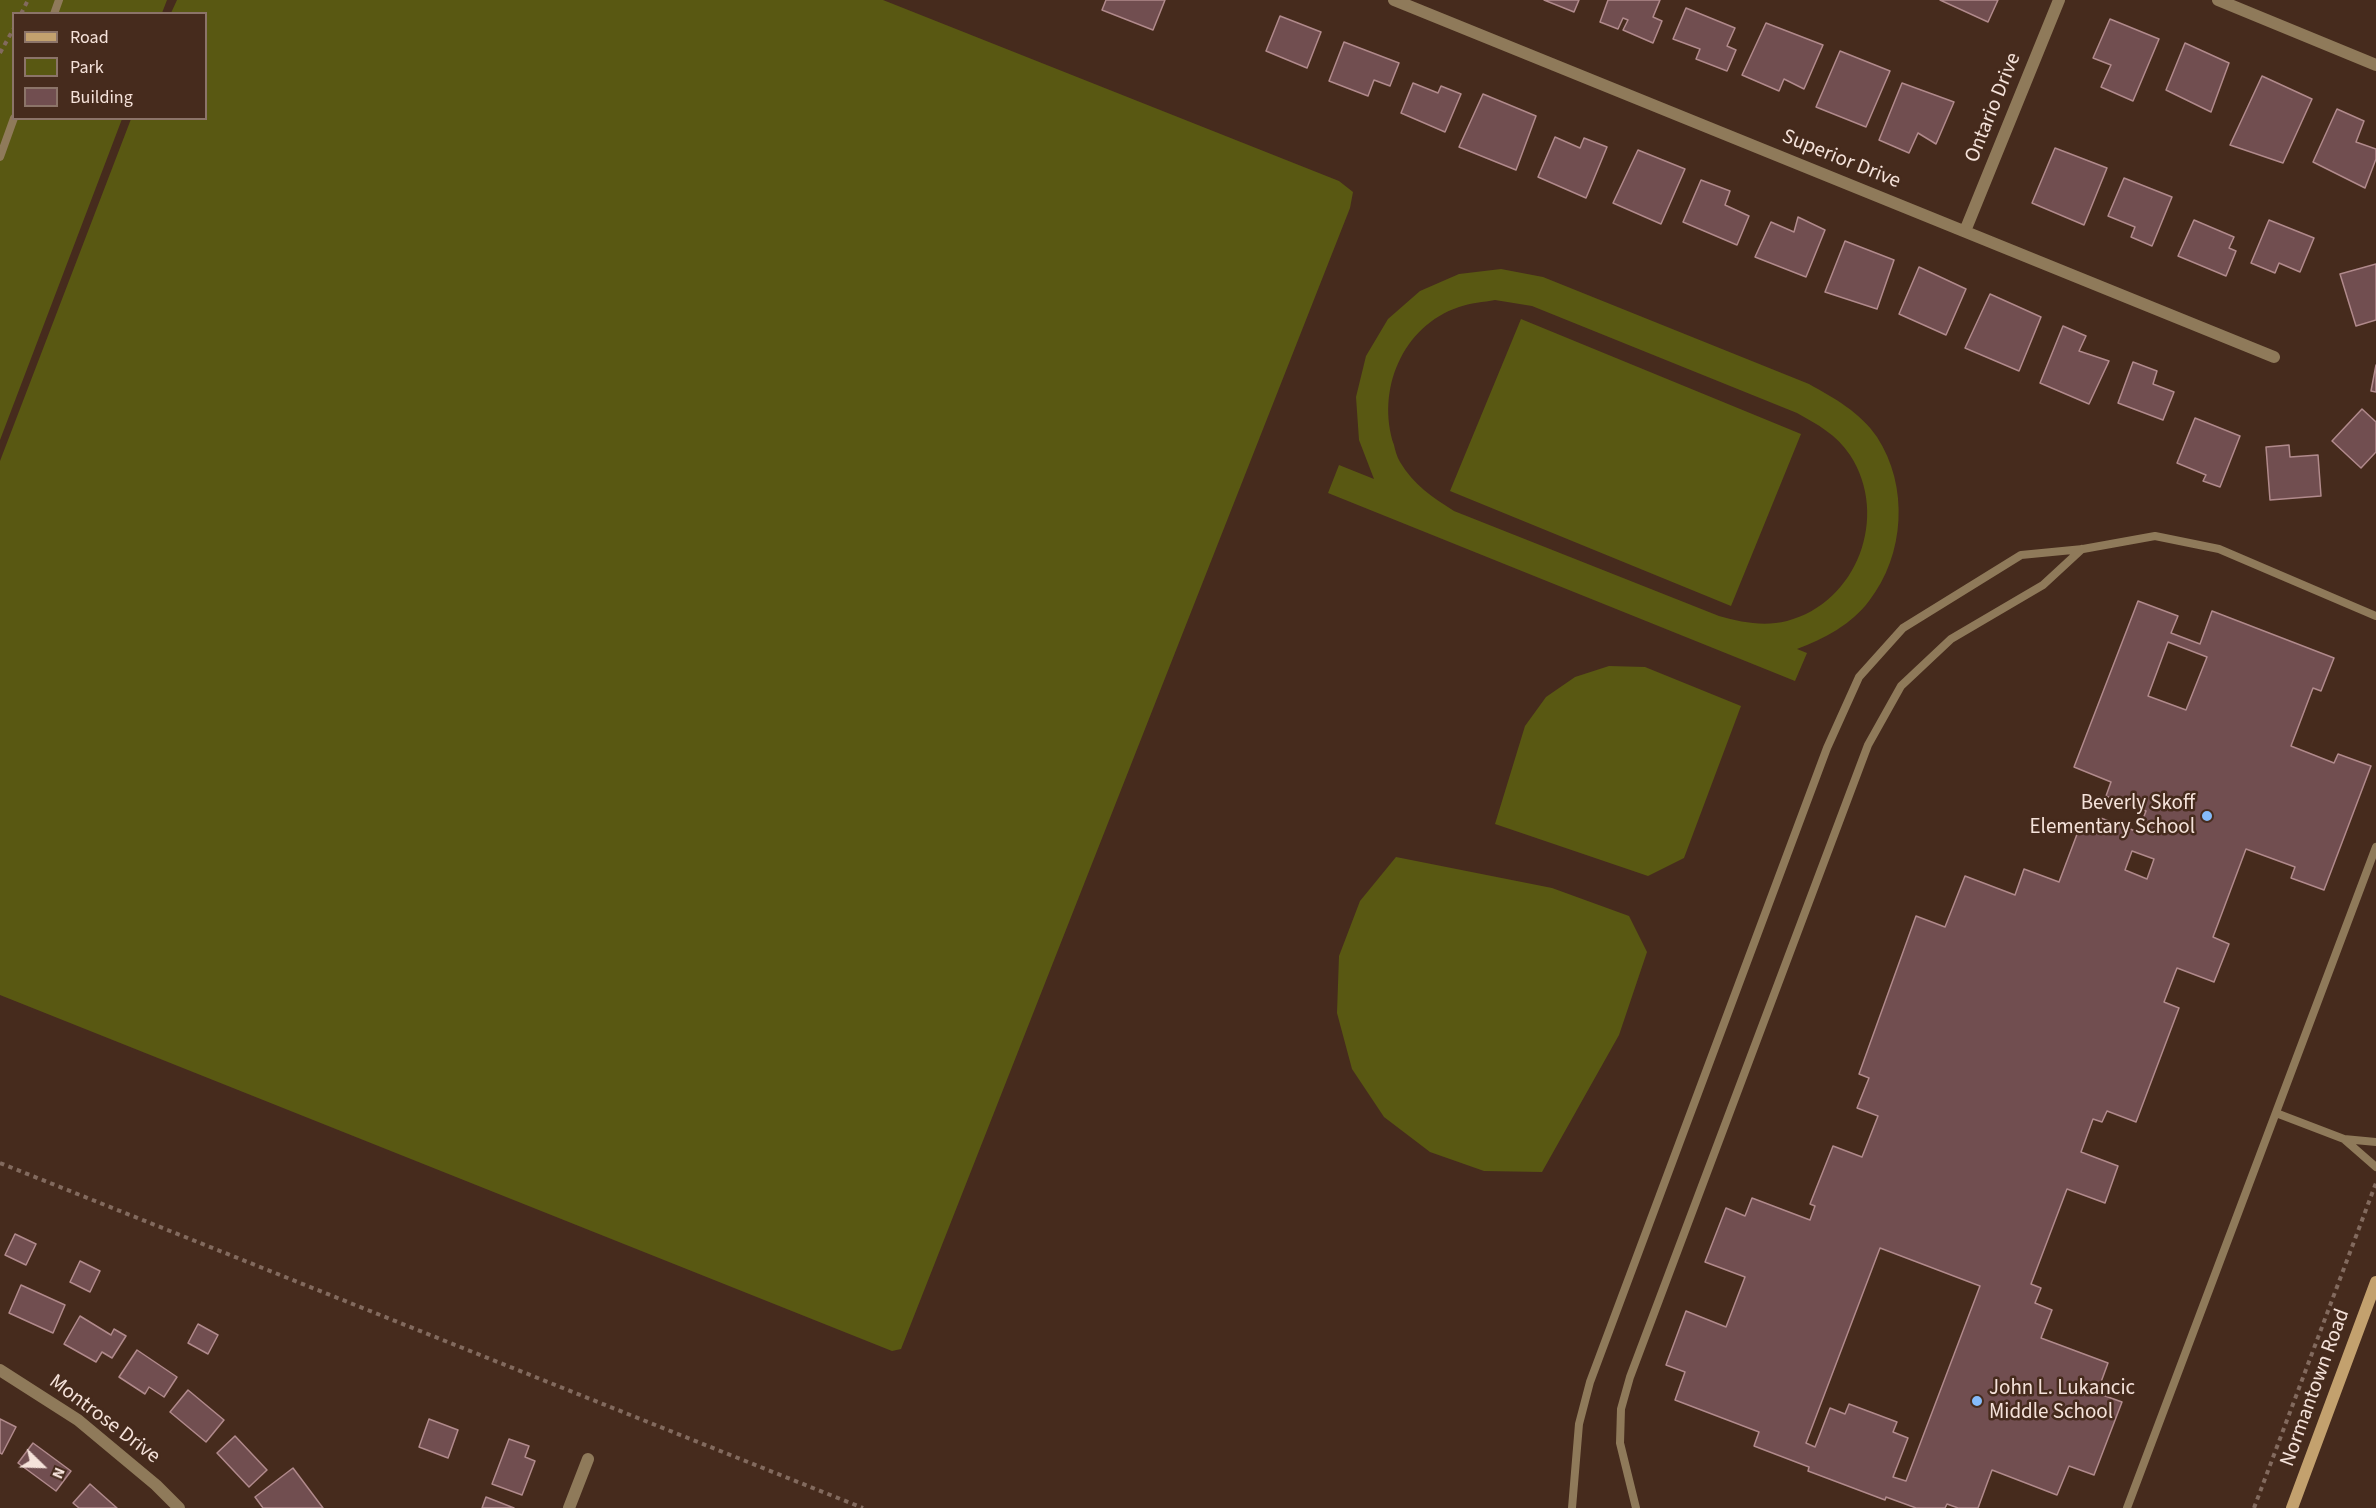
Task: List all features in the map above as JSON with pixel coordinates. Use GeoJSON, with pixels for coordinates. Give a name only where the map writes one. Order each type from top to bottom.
{"type":"FeatureCollection","features":[{"type":"Feature","properties":{"kind":"street","name":"Superior Drive"},"geometry":{"type":"LineString","coordinates":[[1394,0],[2274,357]]}},
{"type":"Feature","properties":{"kind":"street","name":"Ontario Drive"},"geometry":{"type":"LineString","coordinates":[[1965,231],[2059,0]]}},
{"type":"Feature","properties":{"kind":"street"},"geometry":{"type":"LineString","coordinates":[[2218,0],[2376,65]]}},
{"type":"Feature","properties":{"kind":"street","name":"Normantown Road"},"geometry":{"type":"LineString","coordinates":[[2292,1508],[2376,1282]]}},
{"type":"Feature","properties":{"kind":"street","name":"Montrose Drive"},"geometry":{"type":"LineString","coordinates":[[0,1370],[78,1420],[156,1485],[179,1508]]}},
{"type":"Feature","properties":{"kind":"street"},"geometry":{"type":"LineString","coordinates":[[568,1508],[588,1459]]}},
{"type":"Feature","properties":{"kind":"lane"},"geometry":{"type":"LineString","coordinates":[[0,157],[13,120]]}},
{"type":"Feature","properties":{"kind":"lane"},"geometry":{"type":"LineString","coordinates":[[1572,1508],[1579,1424],[1590,1382],[1827,748],[1859,677],[1903,628],[2021,555],[2083,549],[2155,536],[2219,549],[2376,616]]}},
{"type":"Feature","properties":{"kind":"lane"},"geometry":{"type":"LineString","coordinates":[[1636,1508],[1620,1443],[1621,1409],[1630,1377],[1868,745],[1901,686],[1951,639],[2043,585],[2083,549]]}},
{"type":"Feature","properties":{"kind":"lane"},"geometry":{"type":"LineString","coordinates":[[2127,1508],[2376,847]]}},
{"type":"Feature","properties":{"kind":"lane"},"geometry":{"type":"LineString","coordinates":[[2276,1113],[2344,1139],[2376,1142]]}},
{"type":"Feature","properties":{"kind":"lane"},"geometry":{"type":"LineString","coordinates":[[2344,1139],[2376,1167]]}},
{"type":"Feature","properties":{"kind":"path"},"geometry":{"type":"LineString","coordinates":[[0,53],[12,32]]}},
{"type":"Feature","properties":{"kind":"path"},"geometry":{"type":"LineString","coordinates":[[0,1163],[862,1508]]}},
{"type":"Feature","properties":{"kind":"path"},"geometry":{"type":"LineString","coordinates":[[2254,1508],[2376,1183]]}},
{"type":"Feature","properties":{"kind":"green space"},"geometry":{"type":"Polygon","coordinates":[[[0,0],[167,0],[162,12],[12,12],[12,120],[122,120],[0,440],[0,0]]]}},
{"type":"Feature","properties":{"kind":"green space"},"geometry":{"type":"Polygon","coordinates":[[[177,0],[883,0],[1339,181],[1353,192],[1350,208],[901,1349],[892,1351],[0,995],[0,461],[131,120],[207,120],[207,12],[171,12],[177,0]]]}},
{"type":"Feature","properties":{"kind":"green space"},"geometry":{"type":"Polygon","coordinates":[[[1501,269],[1543,277],[1809,384],[1846,406],[1870,428],[1887,456],[1898,498],[1896,542],[1890,563],[1869,601],[1854,617],[1817,641],[1797,649],[1807,653],[1795,681],[1328,493],[1339,465],[1374,479],[1359,440],[1356,397],[1366,356],[1388,319],[1420,291],[1459,274],[1501,269]],[[1495,300],[1463,306],[1439,316],[1422,329],[1409,345],[1398,363],[1392,383],[1389,424],[1399,460],[1417,484],[1454,511],[1719,616],[1752,623],[1778,623],[1811,611],[1832,596],[1848,577],[1860,554],[1866,530],[1867,504],[1862,479],[1850,455],[1833,436],[1797,413],[1532,306],[1495,300]]]}},
{"type":"Feature","properties":{"kind":"green space"},"geometry":{"type":"Polygon","coordinates":[[[1521,319],[1801,434],[1731,606],[1450,491],[1521,319]]]}},
{"type":"Feature","properties":{"kind":"green space"},"geometry":{"type":"Polygon","coordinates":[[[1609,666],[1645,667],[1741,706],[1684,858],[1648,876],[1495,824],[1525,726],[1546,697],[1575,677],[1609,666]]]}},
{"type":"Feature","properties":{"kind":"green space"},"geometry":{"type":"Polygon","coordinates":[[[1396,857],[1552,888],[1629,916],[1647,952],[1619,1035],[1542,1172],[1484,1171],[1430,1152],[1384,1117],[1352,1069],[1337,1013],[1339,956],[1360,901],[1396,857]]]}},
{"type":"Feature","properties":{"kind":"building"},"geometry":{"type":"Polygon","coordinates":[[[1106,0],[1165,0],[1153,30],[1102,10],[1106,0]]]}},
{"type":"Feature","properties":{"kind":"building"},"geometry":{"type":"Polygon","coordinates":[[[1544,0],[1579,0],[1574,12],[1544,0]]]}},
{"type":"Feature","properties":{"kind":"building"},"geometry":{"type":"Polygon","coordinates":[[[1608,0],[1660,0],[1653,17],[1662,21],[1653,43],[1623,30],[1628,20],[1623,18],[1618,29],[1600,22],[1608,0]]]}},
{"type":"Feature","properties":{"kind":"building"},"geometry":{"type":"Polygon","coordinates":[[[1940,0],[1998,0],[1988,22],[1940,0]]]}},
{"type":"Feature","properties":{"kind":"building"},"geometry":{"type":"Polygon","coordinates":[[[1686,8],[1735,28],[1727,46],[1736,50],[1727,71],[1696,59],[1700,49],[1673,39],[1686,8]]]}},
{"type":"Feature","properties":{"kind":"building"},"geometry":{"type":"Polygon","coordinates":[[[1280,16],[1321,32],[1307,68],[1266,51],[1280,16]]]}},
{"type":"Feature","properties":{"kind":"building"},"geometry":{"type":"Polygon","coordinates":[[[2110,19],[2159,39],[2133,101],[2101,87],[2111,65],[2093,58],[2110,19]]]}},
{"type":"Feature","properties":{"kind":"building"},"geometry":{"type":"Polygon","coordinates":[[[1766,23],[1823,45],[1804,89],[1784,79],[1779,91],[1742,75],[1766,23]]]}},
{"type":"Feature","properties":{"kind":"building"},"geometry":{"type":"Polygon","coordinates":[[[1344,42],[1399,63],[1390,86],[1374,80],[1368,96],[1329,81],[1344,42]]]}},
{"type":"Feature","properties":{"kind":"building"},"geometry":{"type":"Polygon","coordinates":[[[2185,43],[2229,63],[2211,112],[2166,90],[2185,43]]]}},
{"type":"Feature","properties":{"kind":"building"},"geometry":{"type":"Polygon","coordinates":[[[1840,51],[1890,71],[1866,127],[1816,107],[1840,51]]]}},
{"type":"Feature","properties":{"kind":"building"},"geometry":{"type":"Polygon","coordinates":[[[2262,76],[2312,99],[2283,163],[2230,145],[2262,76]]]}},
{"type":"Feature","properties":{"kind":"building"},"geometry":{"type":"Polygon","coordinates":[[[1413,83],[1438,93],[1441,86],[1461,94],[1445,132],[1401,113],[1413,83]]]}},
{"type":"Feature","properties":{"kind":"building"},"geometry":{"type":"Polygon","coordinates":[[[1902,83],[1954,102],[1936,144],[1918,133],[1909,153],[1879,140],[1902,83]]]}},
{"type":"Feature","properties":{"kind":"building"},"geometry":{"type":"Polygon","coordinates":[[[1483,94],[1536,116],[1516,170],[1459,147],[1483,94]]]}},
{"type":"Feature","properties":{"kind":"building"},"geometry":{"type":"Polygon","coordinates":[[[2337,109],[2364,121],[2356,142],[2376,149],[2376,159],[2365,188],[2313,162],[2337,109]]]}},
{"type":"Feature","properties":{"kind":"building"},"geometry":{"type":"Polygon","coordinates":[[[1555,137],[1580,148],[1584,138],[1607,147],[1586,198],[1538,177],[1555,137]]]}},
{"type":"Feature","properties":{"kind":"building"},"geometry":{"type":"Polygon","coordinates":[[[2055,148],[2107,168],[2084,225],[2032,203],[2055,148]]]}},
{"type":"Feature","properties":{"kind":"building"},"geometry":{"type":"Polygon","coordinates":[[[1638,150],[1685,169],[1661,224],[1613,203],[1638,150]]]}},
{"type":"Feature","properties":{"kind":"building"},"geometry":{"type":"Polygon","coordinates":[[[2124,178],[2172,197],[2152,246],[2131,237],[2135,227],[2108,216],[2124,178]]]}},
{"type":"Feature","properties":{"kind":"building"},"geometry":{"type":"Polygon","coordinates":[[[1701,180],[1730,191],[1725,205],[1749,216],[1737,245],[1683,222],[1701,180]]]}},
{"type":"Feature","properties":{"kind":"building"},"geometry":{"type":"Polygon","coordinates":[[[1798,217],[1825,230],[1806,277],[1755,257],[1771,222],[1794,232],[1798,217]]]}},
{"type":"Feature","properties":{"kind":"building"},"geometry":{"type":"Polygon","coordinates":[[[2194,220],[2234,237],[2229,248],[2236,251],[2226,276],[2178,256],[2194,220]]]}},
{"type":"Feature","properties":{"kind":"building"},"geometry":{"type":"Polygon","coordinates":[[[2269,220],[2314,238],[2300,272],[2279,263],[2275,273],[2251,263],[2269,220]]]}},
{"type":"Feature","properties":{"kind":"building"},"geometry":{"type":"Polygon","coordinates":[[[1845,241],[1894,260],[1877,309],[1825,292],[1845,241]]]}},
{"type":"Feature","properties":{"kind":"building"},"geometry":{"type":"Polygon","coordinates":[[[2376,264],[2376,320],[2356,326],[2340,274],[2376,264]]]}},
{"type":"Feature","properties":{"kind":"building"},"geometry":{"type":"Polygon","coordinates":[[[1919,267],[1966,289],[1946,335],[1899,314],[1919,267]]]}},
{"type":"Feature","properties":{"kind":"building"},"geometry":{"type":"Polygon","coordinates":[[[1990,294],[2041,317],[2019,371],[1965,348],[1990,294]]]}},
{"type":"Feature","properties":{"kind":"building"},"geometry":{"type":"Polygon","coordinates":[[[2063,326],[2086,336],[2079,351],[2109,361],[2089,404],[2040,383],[2063,326]]]}},
{"type":"Feature","properties":{"kind":"building"},"geometry":{"type":"Polygon","coordinates":[[[2133,362],[2157,371],[2153,384],[2174,392],[2163,420],[2118,403],[2133,362]]]}},
{"type":"Feature","properties":{"kind":"building"},"geometry":{"type":"Polygon","coordinates":[[[2376,365],[2376,392],[2371,391],[2376,365]]]}},
{"type":"Feature","properties":{"kind":"building"},"geometry":{"type":"Polygon","coordinates":[[[2362,409],[2376,422],[2376,452],[2361,468],[2332,441],[2362,409]]]}},
{"type":"Feature","properties":{"kind":"building"},"geometry":{"type":"Polygon","coordinates":[[[2195,418],[2240,436],[2220,487],[2203,481],[2206,475],[2177,463],[2195,418]]]}},
{"type":"Feature","properties":{"kind":"building"},"geometry":{"type":"Polygon","coordinates":[[[2289,445],[2290,457],[2318,455],[2321,496],[2270,500],[2266,447],[2289,445]]]}},
{"type":"Feature","properties":{"kind":"building"},"geometry":{"type":"Polygon","coordinates":[[[2138,601],[2178,616],[2171,633],[2200,644],[2212,611],[2334,658],[2321,691],[2313,688],[2291,746],[2334,763],[2338,754],[2371,766],[2324,890],[2291,878],[2295,867],[2246,849],[2213,937],[2229,944],[2214,982],[2177,968],[2164,1002],[2179,1008],[2136,1122],[2107,1111],[2102,1122],[2093,1119],[2081,1152],[2118,1166],[2105,1203],[2067,1189],[2031,1284],[2041,1288],[2035,1303],[2052,1310],[2041,1338],[2108,1363],[2097,1393],[2122,1402],[2094,1475],[2069,1466],[2057,1495],[1992,1470],[1978,1508],[1958,1508],[1947,1504],[1945,1508],[1916,1508],[1886,1497],[1885,1500],[1808,1471],[1809,1467],[1754,1446],[1759,1432],[1675,1400],[1685,1372],[1666,1365],[1686,1311],[1726,1327],[1745,1277],[1705,1262],[1726,1208],[1745,1216],[1752,1198],[1810,1220],[1815,1206],[1810,1204],[1833,1146],[1862,1157],[1878,1116],[1857,1108],[1869,1078],[1859,1074],[1916,916],[1945,927],[1965,876],[2015,895],[2024,869],[2059,882],[2079,829],[2091,833],[2098,817],[2138,832],[2146,811],[2106,796],[2111,782],[2074,767],[2138,601]],[[2168,642],[2148,696],[2186,710],[2207,657],[2168,642]],[[2132,851],[2125,870],[2147,879],[2154,859],[2132,851]],[[1880,1248],[1806,1443],[1815,1447],[1830,1408],[1845,1414],[1849,1404],[1897,1422],[1893,1432],[1908,1438],[1893,1477],[1906,1481],[1980,1286],[1880,1248]]]}},
{"type":"Feature","properties":{"kind":"building"},"geometry":{"type":"Polygon","coordinates":[[[15,1234],[36,1244],[26,1265],[5,1255],[15,1234]]]}},
{"type":"Feature","properties":{"kind":"building"},"geometry":{"type":"Polygon","coordinates":[[[80,1261],[100,1271],[90,1292],[70,1282],[80,1261]]]}},
{"type":"Feature","properties":{"kind":"building"},"geometry":{"type":"Polygon","coordinates":[[[21,1285],[65,1305],[53,1333],[9,1313],[21,1285]]]}},
{"type":"Feature","properties":{"kind":"building"},"geometry":{"type":"Polygon","coordinates":[[[80,1316],[111,1335],[114,1329],[126,1336],[112,1358],[102,1352],[96,1362],[64,1344],[80,1316]]]}},
{"type":"Feature","properties":{"kind":"building"},"geometry":{"type":"Polygon","coordinates":[[[198,1324],[218,1335],[208,1354],[188,1343],[198,1324]]]}},
{"type":"Feature","properties":{"kind":"building"},"geometry":{"type":"Polygon","coordinates":[[[137,1350],[177,1377],[164,1397],[149,1387],[145,1394],[119,1377],[137,1350]]]}},
{"type":"Feature","properties":{"kind":"building"},"geometry":{"type":"Polygon","coordinates":[[[188,1390],[224,1420],[206,1442],[170,1412],[188,1390]]]}},
{"type":"Feature","properties":{"kind":"building"},"geometry":{"type":"Polygon","coordinates":[[[0,1419],[16,1427],[2,1454],[0,1453],[0,1419]]]}},
{"type":"Feature","properties":{"kind":"building"},"geometry":{"type":"Polygon","coordinates":[[[429,1419],[458,1430],[448,1458],[419,1447],[429,1419]]]}},
{"type":"Feature","properties":{"kind":"building"},"geometry":{"type":"Polygon","coordinates":[[[235,1436],[267,1470],[249,1487],[217,1453],[235,1436]]]}},
{"type":"Feature","properties":{"kind":"building"},"geometry":{"type":"Polygon","coordinates":[[[509,1439],[529,1446],[525,1457],[535,1461],[522,1495],[492,1484],[509,1439]]]}},
{"type":"Feature","properties":{"kind":"building"},"geometry":{"type":"Polygon","coordinates":[[[33,1443],[71,1471],[56,1491],[18,1463],[33,1443]]]}},
{"type":"Feature","properties":{"kind":"building"},"geometry":{"type":"Polygon","coordinates":[[[293,1468],[323,1508],[263,1508],[255,1497],[293,1468]]]}},
{"type":"Feature","properties":{"kind":"building"},"geometry":{"type":"Polygon","coordinates":[[[90,1484],[117,1508],[79,1508],[73,1503],[90,1484]]]}},
{"type":"Feature","properties":{"kind":"building"},"geometry":{"type":"Polygon","coordinates":[[[486,1497],[514,1508],[482,1508],[486,1497]]]}},
{"type":"Feature","properties":{"kind":"place","name":"Beverly Skoff Elementary School"},"geometry":{"type":"Point","coordinates":[2207,816]}},
{"type":"Feature","properties":{"kind":"place","name":"John L. Lukancic Middle School"},"geometry":{"type":"Point","coordinates":[1977,1401]}}]}
